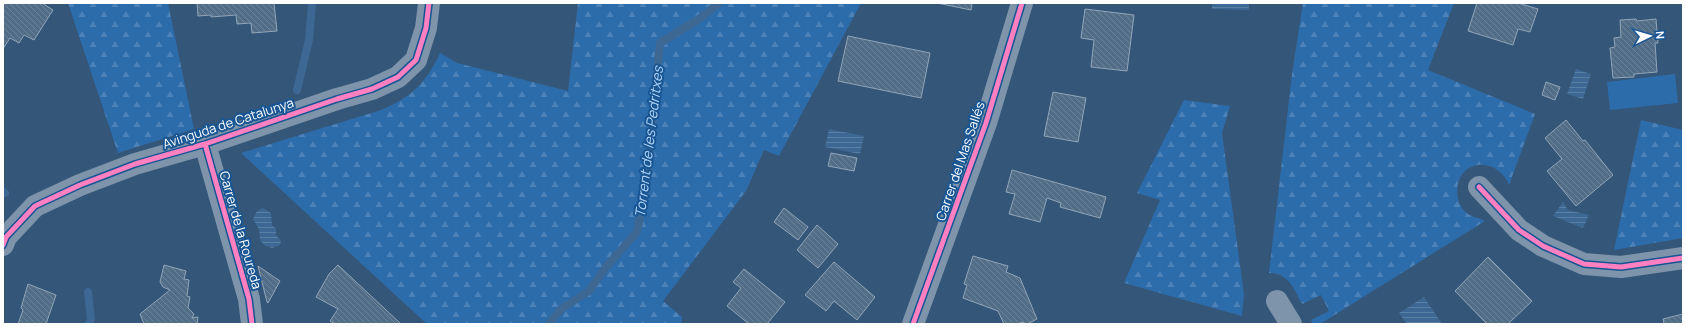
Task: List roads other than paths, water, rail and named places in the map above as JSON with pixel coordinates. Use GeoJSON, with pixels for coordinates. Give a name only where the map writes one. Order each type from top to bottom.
{"type":"FeatureCollection","features":[{"type":"Feature","properties":{"kind":"street","name":"Avinguda de Catalunya"},"geometry":{"type":"LineString","coordinates":[[3,245],[6,237],[35,206],[80,185],[135,164],[205,144],[372,89],[398,76],[416,60],[426,28],[429,3]]}},
{"type":"Feature","properties":{"kind":"street","name":"Carrer del Mas Sallés"},"geometry":{"type":"LineString","coordinates":[[913,324],[986,123],[1022,3]]}},
{"type":"Feature","properties":{"kind":"street","name":"Carrer de la Roureda"},"geometry":{"type":"LineString","coordinates":[[205,144],[250,299],[252,324]]}},
{"type":"Feature","properties":{"kind":"street"},"geometry":{"type":"LineString","coordinates":[[1479,187],[1519,230],[1543,246],[1584,264],[1621,267],[1683,258]]}},
{"type":"Feature","properties":{"kind":"street"},"geometry":{"type":"LineString","coordinates":[[1277,301],[1291,324]]}},
{"type":"Feature","properties":{"kind":"waterway"},"geometry":{"type":"LineString","coordinates":[[297,90],[309,40],[312,3]]}},
{"type":"Feature","properties":{"kind":"waterway","name":"Torrent de les Pedritxes"},"geometry":{"type":"LineString","coordinates":[[549,324],[561,309],[589,291],[606,267],[637,232],[646,186],[660,43],[699,19],[719,3]]}},
{"type":"Feature","properties":{"kind":"waterway"},"geometry":{"type":"LineString","coordinates":[[88,292],[91,319],[89,324]]}}]}
